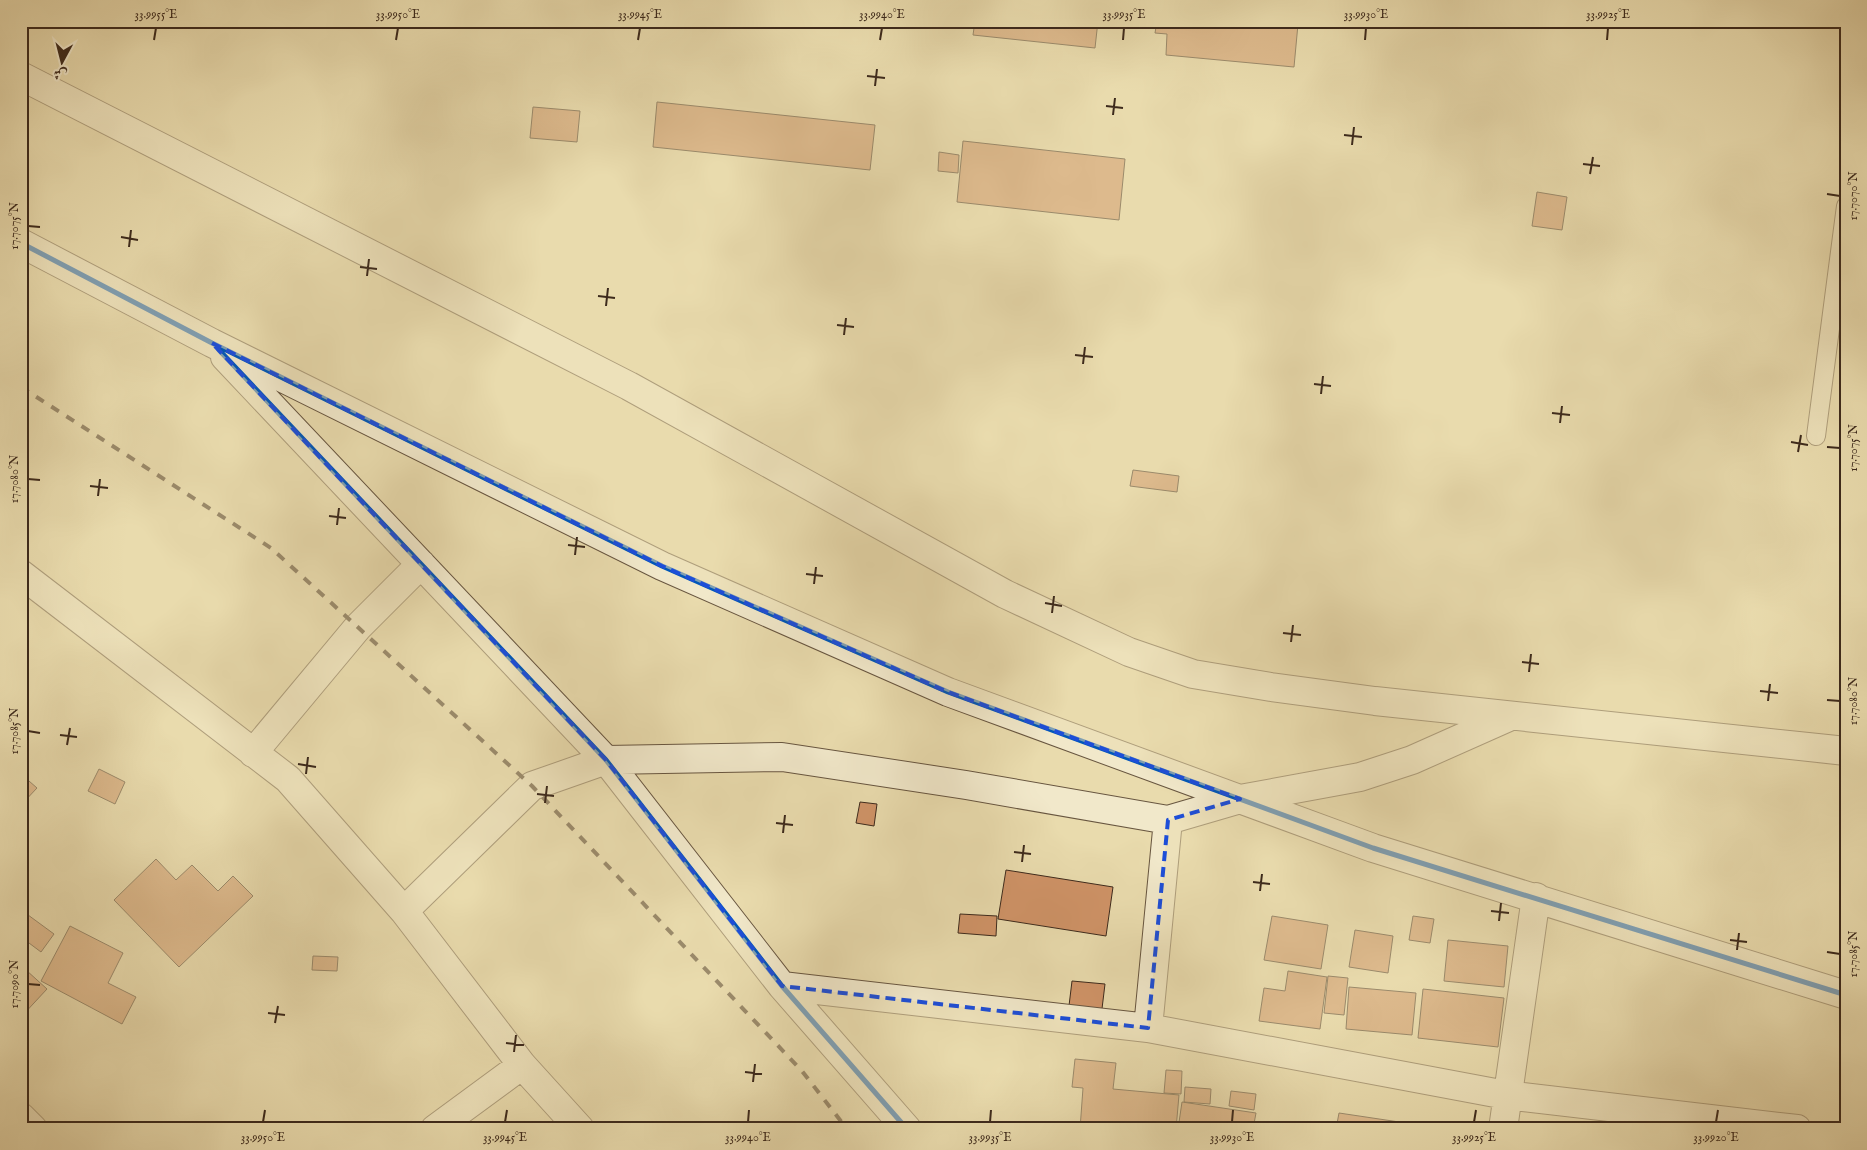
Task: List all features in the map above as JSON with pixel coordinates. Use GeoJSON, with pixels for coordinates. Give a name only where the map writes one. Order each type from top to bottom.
{"type":"FeatureCollection","features":[{"type":"Feature","properties":{"kind":"street"},"geometry":{"type":"LineString","coordinates":[[21,76],[629,386],[1005,594],[1129,652],[1193,674],[1271,687],[1513,716],[1846,751]]}},
{"type":"Feature","properties":{"kind":"street"},"geometry":{"type":"LineString","coordinates":[[21,244],[212,343],[662,566],[948,692],[1373,848],[1536,897],[1846,995]]}},
{"type":"Feature","properties":{"kind":"street"},"geometry":{"type":"LineString","coordinates":[[212,343],[606,760],[782,986],[907,1129]]}},
{"type":"Feature","properties":{"kind":"street"},"geometry":{"type":"LineString","coordinates":[[253,753],[358,627],[421,564]]}},
{"type":"Feature","properties":{"kind":"street"},"geometry":{"type":"LineString","coordinates":[[21,574],[288,779],[404,911],[522,1065],[580,1129]]}},
{"type":"Feature","properties":{"kind":"street"},"geometry":{"type":"LineString","coordinates":[[404,911],[532,786],[606,760],[782,757],[966,785],[1168,820],[1240,799],[1360,776],[1412,760],[1513,716]]}},
{"type":"Feature","properties":{"kind":"street"},"geometry":{"type":"LineString","coordinates":[[1148,1028],[1168,820]]}},
{"type":"Feature","properties":{"kind":"street"},"geometry":{"type":"LineString","coordinates":[[1503,1129],[1506,1095],[1536,897]]}},
{"type":"Feature","properties":{"kind":"street"},"geometry":{"type":"LineString","coordinates":[[782,986],[1148,1028],[1506,1095],[1798,1129]]}},
{"type":"Feature","properties":{"kind":"street"},"geometry":{"type":"LineString","coordinates":[[435,1129],[522,1065]]}},
{"type":"Feature","properties":{"kind":"street"},"geometry":{"type":"LineString","coordinates":[[21,1117],[32,1129]]}},
{"type":"Feature","properties":{"kind":"lane"},"geometry":{"type":"LineString","coordinates":[[1816,436],[1846,206]]}},
{"type":"Feature","properties":{"kind":"highlighted area"},"geometry":{"type":"Polygon","coordinates":[[[212,343],[662,566],[948,692],[1240,799],[1168,820],[1148,1028],[782,986],[606,760],[212,343]]]}},
{"type":"Feature","properties":{"kind":"building"},"geometry":{"type":"Polygon","coordinates":[[[975,21],[1098,21],[1095,48],[973,35],[975,21]]]}},
{"type":"Feature","properties":{"kind":"building"},"geometry":{"type":"Polygon","coordinates":[[[1157,21],[1266,21],[1298,24],[1294,67],[1166,55],[1167,34],[1155,33],[1157,21]]]}},
{"type":"Feature","properties":{"kind":"building"},"geometry":{"type":"Polygon","coordinates":[[[657,102],[875,125],[870,170],[653,147],[657,102]]]}},
{"type":"Feature","properties":{"kind":"building"},"geometry":{"type":"Polygon","coordinates":[[[533,107],[580,111],[577,142],[530,138],[533,107]]]}},
{"type":"Feature","properties":{"kind":"building"},"geometry":{"type":"Polygon","coordinates":[[[963,141],[1125,159],[1119,220],[957,202],[963,141]]]}},
{"type":"Feature","properties":{"kind":"building"},"geometry":{"type":"Polygon","coordinates":[[[939,152],[959,155],[958,173],[938,171],[939,152]]]}},
{"type":"Feature","properties":{"kind":"building"},"geometry":{"type":"Polygon","coordinates":[[[1537,192],[1567,197],[1562,230],[1532,226],[1537,192]]]}},
{"type":"Feature","properties":{"kind":"building"},"geometry":{"type":"Polygon","coordinates":[[[1133,470],[1179,476],[1177,492],[1130,486],[1133,470]]]}},
{"type":"Feature","properties":{"kind":"building"},"geometry":{"type":"Polygon","coordinates":[[[99,769],[125,782],[115,804],[88,791],[99,769]]]}},
{"type":"Feature","properties":{"kind":"building"},"geometry":{"type":"Polygon","coordinates":[[[21,774],[37,788],[21,805],[21,774]]]}},
{"type":"Feature","properties":{"kind":"building"},"geometry":{"type":"Polygon","coordinates":[[[860,802],[877,804],[874,826],[856,823],[860,802]]]}},
{"type":"Feature","properties":{"kind":"building"},"geometry":{"type":"Polygon","coordinates":[[[156,859],[176,880],[192,865],[218,891],[233,876],[253,896],[179,967],[114,900],[156,859]]]}},
{"type":"Feature","properties":{"kind":"building"},"geometry":{"type":"Polygon","coordinates":[[[1006,870],[1113,887],[1106,936],[998,919],[1006,870]]]}},
{"type":"Feature","properties":{"kind":"building"},"geometry":{"type":"Polygon","coordinates":[[[24,912],[54,934],[41,952],[21,937],[21,915],[24,912]]]}},
{"type":"Feature","properties":{"kind":"building"},"geometry":{"type":"Polygon","coordinates":[[[960,914],[997,916],[996,936],[958,933],[960,914]]]}},
{"type":"Feature","properties":{"kind":"building"},"geometry":{"type":"Polygon","coordinates":[[[1272,916],[1328,925],[1321,969],[1264,960],[1272,916]]]}},
{"type":"Feature","properties":{"kind":"building"},"geometry":{"type":"Polygon","coordinates":[[[1413,916],[1434,919],[1430,943],[1409,940],[1413,916]]]}},
{"type":"Feature","properties":{"kind":"building"},"geometry":{"type":"Polygon","coordinates":[[[70,926],[123,953],[108,983],[136,997],[122,1024],[41,981],[70,926]]]}},
{"type":"Feature","properties":{"kind":"building"},"geometry":{"type":"Polygon","coordinates":[[[1355,930],[1393,936],[1388,973],[1349,967],[1355,930]]]}},
{"type":"Feature","properties":{"kind":"building"},"geometry":{"type":"Polygon","coordinates":[[[1448,940],[1508,946],[1504,987],[1444,981],[1448,940]]]}},
{"type":"Feature","properties":{"kind":"building"},"geometry":{"type":"Polygon","coordinates":[[[313,956],[338,957],[337,971],[312,970],[313,956]]]}},
{"type":"Feature","properties":{"kind":"building"},"geometry":{"type":"Polygon","coordinates":[[[26,970],[47,989],[21,1017],[21,975],[26,970]]]}},
{"type":"Feature","properties":{"kind":"building"},"geometry":{"type":"Polygon","coordinates":[[[1288,971],[1327,977],[1320,1029],[1259,1021],[1264,988],[1285,991],[1288,971]]]}},
{"type":"Feature","properties":{"kind":"building"},"geometry":{"type":"Polygon","coordinates":[[[1328,976],[1348,978],[1344,1015],[1324,1013],[1328,976]]]}},
{"type":"Feature","properties":{"kind":"building"},"geometry":{"type":"Polygon","coordinates":[[[1072,981],[1105,984],[1101,1017],[1068,1014],[1072,981]]]}},
{"type":"Feature","properties":{"kind":"building"},"geometry":{"type":"Polygon","coordinates":[[[1349,987],[1416,993],[1412,1035],[1346,1029],[1349,987]]]}},
{"type":"Feature","properties":{"kind":"building"},"geometry":{"type":"Polygon","coordinates":[[[1423,989],[1504,998],[1498,1047],[1418,1038],[1423,989]]]}},
{"type":"Feature","properties":{"kind":"building"},"geometry":{"type":"Polygon","coordinates":[[[1075,1059],[1116,1063],[1113,1089],[1179,1095],[1176,1129],[1080,1129],[1083,1088],[1072,1087],[1075,1059]]]}},
{"type":"Feature","properties":{"kind":"building"},"geometry":{"type":"Polygon","coordinates":[[[1166,1070],[1182,1071],[1181,1094],[1164,1093],[1166,1070]]]}},
{"type":"Feature","properties":{"kind":"building"},"geometry":{"type":"Polygon","coordinates":[[[1185,1087],[1211,1089],[1210,1104],[1184,1102],[1185,1087]]]}},
{"type":"Feature","properties":{"kind":"building"},"geometry":{"type":"Polygon","coordinates":[[[1231,1091],[1256,1094],[1254,1110],[1229,1106],[1231,1091]]]}},
{"type":"Feature","properties":{"kind":"building"},"geometry":{"type":"Polygon","coordinates":[[[1182,1102],[1256,1113],[1253,1129],[1178,1129],[1182,1102]]]}},
{"type":"Feature","properties":{"kind":"building"},"geometry":{"type":"Polygon","coordinates":[[[1339,1113],[1446,1129],[1336,1129],[1339,1113]]]}},
{"type":"Feature","properties":{"kind":"railway"},"geometry":{"type":"LineString","coordinates":[[21,387],[271,548],[532,786],[802,1071],[847,1129]]}},
{"type":"Feature","properties":{"kind":"cycle path"},"geometry":{"type":"LineString","coordinates":[[21,243],[212,343],[662,566],[948,692],[1373,848],[1846,995]]}},
{"type":"Feature","properties":{"kind":"cycle path"},"geometry":{"type":"LineString","coordinates":[[219,350],[606,760],[782,986],[907,1129]]}}]}
